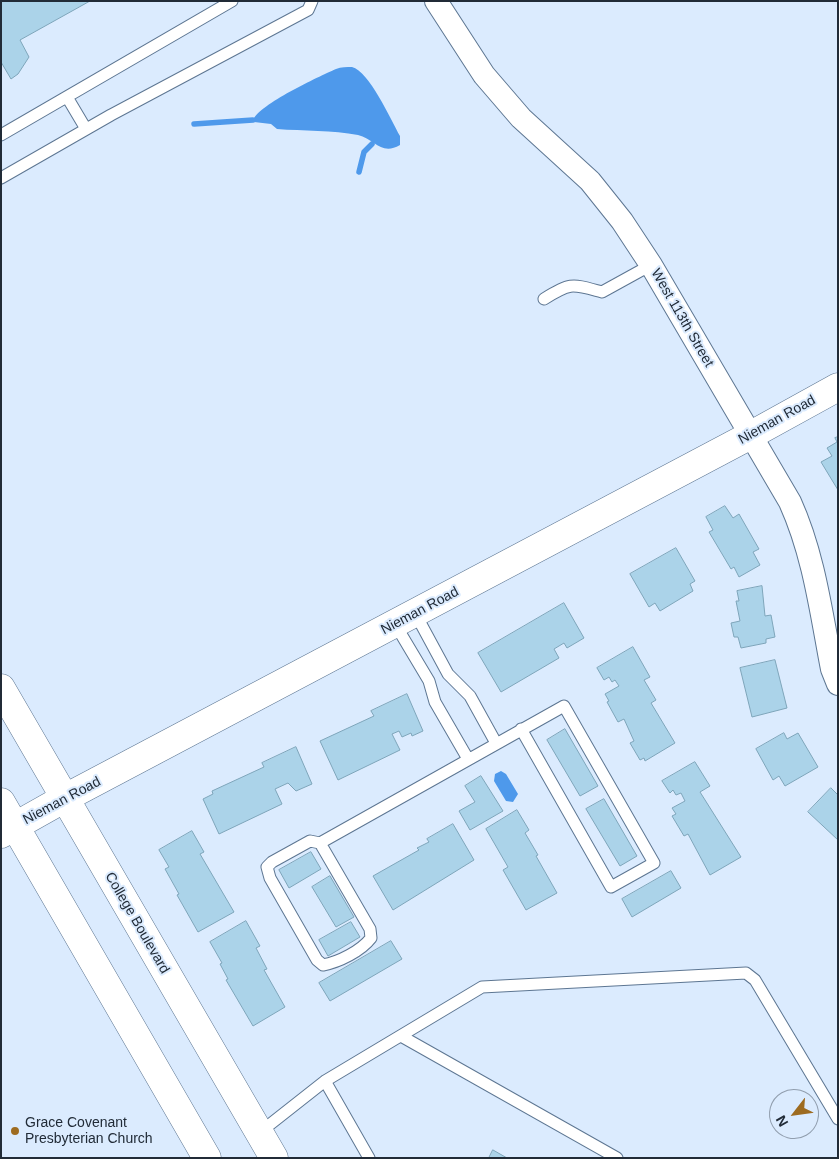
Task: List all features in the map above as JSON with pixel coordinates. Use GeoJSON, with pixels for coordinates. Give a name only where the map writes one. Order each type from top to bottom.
{"type":"FeatureCollection","features":[{"type":"Feature","properties":{"kind":"main road","name":"Nieman Road"},"geometry":{"type":"LineString","coordinates":[[8,830],[838,387]]}},
{"type":"Feature","properties":{"kind":"main road","name":"College Boulevard"},"geometry":{"type":"LineString","coordinates":[[1,688],[274,1158]]}},
{"type":"Feature","properties":{"kind":"main road"},"geometry":{"type":"LineString","coordinates":[[1,802],[8,830],[207,1158]]}},
{"type":"Feature","properties":{"kind":"street","name":"West 113th Street"},"geometry":{"type":"LineString","coordinates":[[436,1],[450,26],[484,75],[521,118],[590,181],[608,201],[651,264],[790,502],[802,529],[812,565],[832,670],[838,684]]}},
{"type":"Feature","properties":{"kind":"lane"},"geometry":{"type":"LineString","coordinates":[[1,135],[232,1]]}},
{"type":"Feature","properties":{"kind":"lane"},"geometry":{"type":"LineString","coordinates":[[1,178],[86,129],[308,10],[312,1]]}},
{"type":"Feature","properties":{"kind":"lane"},"geometry":{"type":"LineString","coordinates":[[67,97],[86,129]]}},
{"type":"Feature","properties":{"kind":"lane"},"geometry":{"type":"LineString","coordinates":[[544,299],[564,287],[577,285],[602,292],[651,264]]}},
{"type":"Feature","properties":{"kind":"lane"},"geometry":{"type":"LineString","coordinates":[[405,618],[448,674],[470,696],[496,743]]}},
{"type":"Feature","properties":{"kind":"lane"},"geometry":{"type":"LineString","coordinates":[[405,618],[435,702],[468,759]]}},
{"type":"Feature","properties":{"kind":"lane"},"geometry":{"type":"LineString","coordinates":[[320,843],[370,929],[370,938],[366,944],[333,963],[323,965],[317,960],[270,878],[268,867],[272,862],[310,841],[320,843],[496,743],[521,729],[564,706],[654,864],[611,887],[521,729]]}},
{"type":"Feature","properties":{"kind":"lane"},"geometry":{"type":"LineString","coordinates":[[259,1133],[325,1081],[482,987],[746,973],[755,980],[838,1119]]}},
{"type":"Feature","properties":{"kind":"lane"},"geometry":{"type":"LineString","coordinates":[[401,1036],[617,1158]]}},
{"type":"Feature","properties":{"kind":"lane"},"geometry":{"type":"LineString","coordinates":[[325,1081],[369,1158]]}},
{"type":"Feature","properties":{"kind":"water"},"geometry":{"type":"Polygon","coordinates":[[[352,67],[359,70],[379,97],[400,136],[400,145],[388,149],[378,146],[358,135],[328,131],[277,129],[271,124],[254,122],[253,120],[266,106],[290,92],[336,69],[352,67]]]}},
{"type":"Feature","properties":{"kind":"water"},"geometry":{"type":"Polygon","coordinates":[[[501,771],[506,774],[518,794],[513,802],[506,801],[494,781],[495,774],[501,771]]]}},
{"type":"Feature","properties":{"kind":"building"},"geometry":{"type":"Polygon","coordinates":[[[1,1],[90,1],[20,40],[29,57],[18,74],[11,79],[1,62],[1,1]]]}},
{"type":"Feature","properties":{"kind":"building"},"geometry":{"type":"Polygon","coordinates":[[[838,437],[838,490],[821,462],[832,456],[827,448],[837,442],[835,438],[838,437]]]}},
{"type":"Feature","properties":{"kind":"building"},"geometry":{"type":"Polygon","coordinates":[[[725,506],[733,518],[739,514],[759,549],[753,552],[760,565],[739,577],[734,567],[731,569],[709,532],[713,530],[706,517],[725,506]]]}},
{"type":"Feature","properties":{"kind":"building"},"geometry":{"type":"Polygon","coordinates":[[[676,548],[695,581],[690,584],[693,591],[660,611],[655,603],[649,607],[630,574],[676,548]]]}},
{"type":"Feature","properties":{"kind":"building"},"geometry":{"type":"Polygon","coordinates":[[[762,586],[765,616],[771,615],[775,637],[766,639],[766,643],[741,648],[738,637],[734,637],[731,623],[740,621],[736,601],[739,601],[737,591],[762,586]]]}},
{"type":"Feature","properties":{"kind":"building"},"geometry":{"type":"Polygon","coordinates":[[[564,603],[584,638],[567,648],[564,643],[554,649],[559,658],[501,692],[478,653],[564,603]]]}},
{"type":"Feature","properties":{"kind":"building"},"geometry":{"type":"Polygon","coordinates":[[[633,647],[650,677],[644,680],[656,700],[651,703],[675,743],[645,761],[644,758],[640,760],[630,743],[634,741],[624,719],[618,722],[607,702],[609,701],[605,694],[619,686],[615,680],[612,682],[609,677],[604,680],[597,668],[633,647]]]}},
{"type":"Feature","properties":{"kind":"building"},"geometry":{"type":"Polygon","coordinates":[[[775,660],[787,708],[752,717],[740,668],[775,660]]]}},
{"type":"Feature","properties":{"kind":"building"},"geometry":{"type":"Polygon","coordinates":[[[407,694],[423,731],[412,736],[411,733],[402,737],[399,731],[392,734],[400,750],[338,780],[320,741],[374,716],[371,711],[407,694]]]}},
{"type":"Feature","properties":{"kind":"building"},"geometry":{"type":"Polygon","coordinates":[[[565,729],[598,786],[580,796],[547,740],[565,729]]]}},
{"type":"Feature","properties":{"kind":"building"},"geometry":{"type":"Polygon","coordinates":[[[784,733],[787,739],[798,733],[818,767],[785,786],[779,776],[773,780],[756,749],[784,733]]]}},
{"type":"Feature","properties":{"kind":"building"},"geometry":{"type":"Polygon","coordinates":[[[296,747],[312,784],[296,791],[288,783],[275,789],[282,804],[219,834],[203,799],[213,794],[212,791],[264,767],[262,763],[296,747]]]}},
{"type":"Feature","properties":{"kind":"building"},"geometry":{"type":"Polygon","coordinates":[[[695,762],[710,786],[700,792],[741,857],[710,875],[688,834],[684,836],[672,816],[676,814],[672,808],[685,801],[681,793],[676,795],[673,790],[670,793],[662,781],[695,762]]]}},
{"type":"Feature","properties":{"kind":"building"},"geometry":{"type":"Polygon","coordinates":[[[481,776],[503,811],[470,830],[459,811],[475,802],[465,786],[481,776]]]}},
{"type":"Feature","properties":{"kind":"building"},"geometry":{"type":"Polygon","coordinates":[[[831,788],[838,795],[838,840],[808,812],[831,788]]]}},
{"type":"Feature","properties":{"kind":"building"},"geometry":{"type":"Polygon","coordinates":[[[604,799],[637,856],[620,866],[586,809],[604,799]]]}},
{"type":"Feature","properties":{"kind":"building"},"geometry":{"type":"Polygon","coordinates":[[[517,810],[529,830],[525,833],[538,855],[536,856],[557,893],[526,910],[503,870],[508,867],[486,829],[517,810]]]}},
{"type":"Feature","properties":{"kind":"building"},"geometry":{"type":"Polygon","coordinates":[[[453,824],[474,860],[393,910],[373,876],[419,850],[417,848],[429,842],[427,839],[453,824]]]}},
{"type":"Feature","properties":{"kind":"building"},"geometry":{"type":"Polygon","coordinates":[[[192,831],[204,852],[200,854],[234,912],[198,932],[177,895],[179,894],[165,869],[169,867],[159,850],[192,831]]]}},
{"type":"Feature","properties":{"kind":"building"},"geometry":{"type":"Polygon","coordinates":[[[311,852],[321,869],[289,888],[279,870],[311,852]]]}},
{"type":"Feature","properties":{"kind":"building"},"geometry":{"type":"Polygon","coordinates":[[[671,871],[681,888],[632,917],[622,899],[671,871]]]}},
{"type":"Feature","properties":{"kind":"building"},"geometry":{"type":"Polygon","coordinates":[[[330,876],[354,917],[336,927],[312,887],[330,876]]]}},
{"type":"Feature","properties":{"kind":"building"},"geometry":{"type":"Polygon","coordinates":[[[246,921],[260,946],[256,948],[267,969],[264,970],[285,1007],[253,1026],[226,980],[228,979],[220,964],[222,963],[210,942],[246,921]]]}},
{"type":"Feature","properties":{"kind":"building"},"geometry":{"type":"Polygon","coordinates":[[[351,922],[360,937],[328,956],[319,940],[351,922]]]}},
{"type":"Feature","properties":{"kind":"building"},"geometry":{"type":"Polygon","coordinates":[[[391,941],[402,959],[330,1001],[319,983],[391,941]]]}},
{"type":"Feature","properties":{"kind":"building"},"geometry":{"type":"Polygon","coordinates":[[[493,1150],[507,1158],[489,1158],[493,1150]]]}},
{"type":"Feature","properties":{"kind":"waterway"},"geometry":{"type":"LineString","coordinates":[[194,124],[253,120]]}},
{"type":"Feature","properties":{"kind":"waterway"},"geometry":{"type":"LineString","coordinates":[[359,172],[364,152],[372,144]]}},
{"type":"Feature","properties":{"kind":"place","name":"Grace Covenant Presbyterian Church"},"geometry":{"type":"Point","coordinates":[15,1131]}}]}
